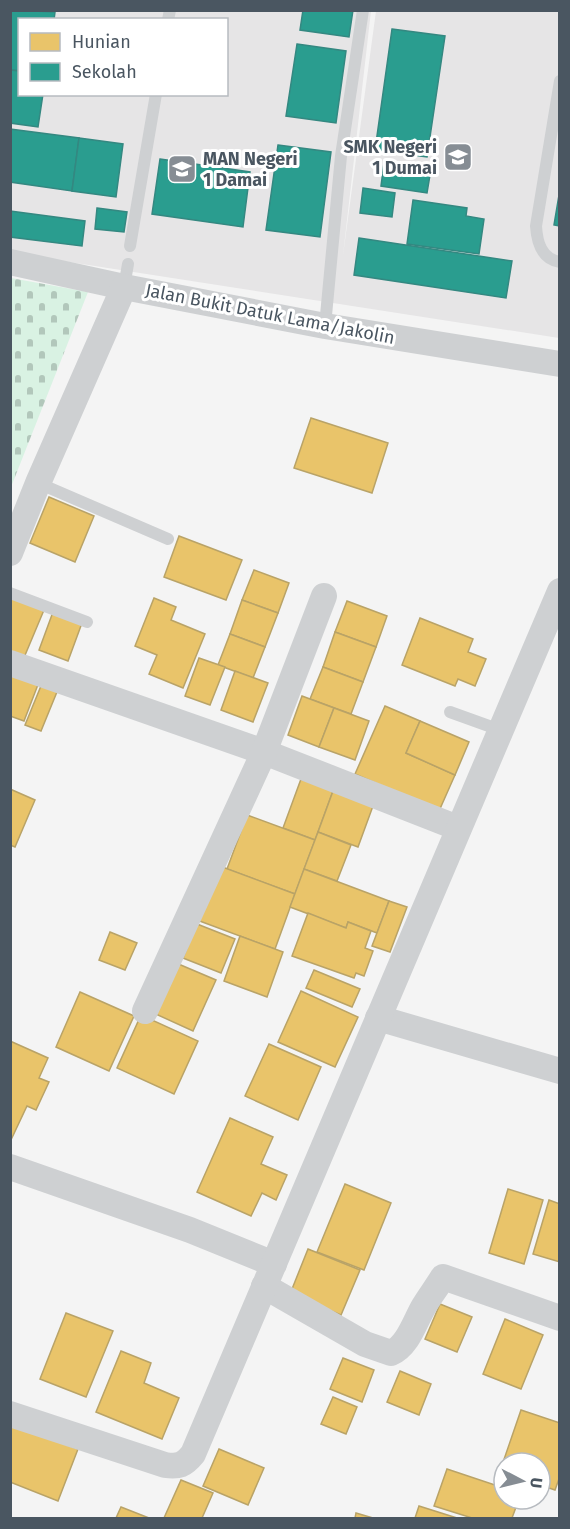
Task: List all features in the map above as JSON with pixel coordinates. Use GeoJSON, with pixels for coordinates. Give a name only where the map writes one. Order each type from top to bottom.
{"type":"FeatureCollection","features":[{"type":"Feature","properties":{"kind":"street"},"geometry":{"type":"LineString","coordinates":[[10,262],[126,275]]}},
{"type":"Feature","properties":{"kind":"street","name":"Jalan Bukit Datuk Lama/Jakolin"},"geometry":{"type":"LineString","coordinates":[[10,552],[126,275],[325,326],[560,364]]}},
{"type":"Feature","properties":{"kind":"street"},"geometry":{"type":"LineString","coordinates":[[10,1414],[165,1465],[177,1467],[186,1463],[193,1454],[560,591]]}},
{"type":"Feature","properties":{"kind":"street"},"geometry":{"type":"LineString","coordinates":[[145,1011],[264,752],[324,597]]}},
{"type":"Feature","properties":{"kind":"street"},"geometry":{"type":"LineString","coordinates":[[10,663],[264,752],[458,828]]}},
{"type":"Feature","properties":{"kind":"street"},"geometry":{"type":"LineString","coordinates":[[378,1018],[560,1071]]}},
{"type":"Feature","properties":{"kind":"street"},"geometry":{"type":"LineString","coordinates":[[10,1167],[190,1230],[269,1275],[365,1344],[384,1352],[391,1353],[400,1346],[443,1277],[560,1318]]}},
{"type":"Feature","properties":{"kind":"lane"},"geometry":{"type":"LineString","coordinates":[[325,326],[341,156],[363,10]]}},
{"type":"Feature","properties":{"kind":"lane"},"geometry":{"type":"LineString","coordinates":[[560,81],[536,226],[540,248],[545,255],[560,262]]}},
{"type":"Feature","properties":{"kind":"lane"},"geometry":{"type":"LineString","coordinates":[[130,246],[156,96]]}},
{"type":"Feature","properties":{"kind":"lane"},"geometry":{"type":"LineString","coordinates":[[38,483],[168,539]]}},
{"type":"Feature","properties":{"kind":"lane"},"geometry":{"type":"LineString","coordinates":[[10,593],[87,622]]}},
{"type":"Feature","properties":{"kind":"lane"},"geometry":{"type":"LineString","coordinates":[[450,712],[500,730]]}},
{"type":"Feature","properties":{"kind":"shaded area"},"geometry":{"type":"Polygon","coordinates":[[[10,11],[371,11],[343,255],[376,11],[559,11],[559,338],[11,253],[10,11]]]}},
{"type":"Feature","properties":{"kind":"green space"},"geometry":{"type":"Polygon","coordinates":[[[11,278],[88,292],[11,487],[11,278]]]}},
{"type":"Feature","properties":{"kind":"building: Hunian"},"geometry":{"type":"Polygon","coordinates":[[[311,418],[388,443],[372,493],[294,468],[311,418]]]}},
{"type":"Feature","properties":{"kind":"building: Hunian"},"geometry":{"type":"Polygon","coordinates":[[[49,497],[94,516],[75,562],[30,543],[49,497]]]}},
{"type":"Feature","properties":{"kind":"building: Hunian"},"geometry":{"type":"Polygon","coordinates":[[[179,536],[242,560],[226,600],[164,577],[179,536]]]}},
{"type":"Feature","properties":{"kind":"building: Hunian"},"geometry":{"type":"Polygon","coordinates":[[[254,570],[289,583],[278,613],[242,600],[254,570]]]}},
{"type":"Feature","properties":{"kind":"building: Hunian"},"geometry":{"type":"Polygon","coordinates":[[[10,596],[44,610],[23,660],[10,654],[10,596]]]}},
{"type":"Feature","properties":{"kind":"building: Hunian"},"geometry":{"type":"Polygon","coordinates":[[[154,598],[176,607],[171,620],[205,634],[183,688],[149,674],[157,655],[135,646],[154,598]]]}},
{"type":"Feature","properties":{"kind":"building: Hunian"},"geometry":{"type":"Polygon","coordinates":[[[242,600],[278,613],[265,647],[230,634],[242,600]]]}},
{"type":"Feature","properties":{"kind":"building: Hunian"},"geometry":{"type":"Polygon","coordinates":[[[347,601],[387,616],[376,647],[335,632],[347,601]]]}},
{"type":"Feature","properties":{"kind":"building: Hunian"},"geometry":{"type":"Polygon","coordinates":[[[53,612],[82,623],[68,661],[39,650],[53,612]]]}},
{"type":"Feature","properties":{"kind":"building: Hunian"},"geometry":{"type":"Polygon","coordinates":[[[420,618],[473,639],[468,652],[486,659],[475,686],[458,679],[455,686],[402,665],[420,618]]]}},
{"type":"Feature","properties":{"kind":"building: Hunian"},"geometry":{"type":"Polygon","coordinates":[[[335,632],[376,647],[363,682],[323,667],[335,632]]]}},
{"type":"Feature","properties":{"kind":"building: Hunian"},"geometry":{"type":"Polygon","coordinates":[[[230,634],[265,647],[253,678],[218,665],[230,634]]]}},
{"type":"Feature","properties":{"kind":"building: Hunian"},"geometry":{"type":"Polygon","coordinates":[[[199,658],[225,667],[210,705],[185,696],[199,658]]]}},
{"type":"Feature","properties":{"kind":"building: Hunian"},"geometry":{"type":"Polygon","coordinates":[[[323,667],[363,682],[351,714],[310,699],[323,667]]]}},
{"type":"Feature","properties":{"kind":"building: Hunian"},"geometry":{"type":"Polygon","coordinates":[[[10,671],[39,682],[24,721],[10,716],[10,671]]]}},
{"type":"Feature","properties":{"kind":"building: Hunian"},"geometry":{"type":"Polygon","coordinates":[[[235,671],[268,683],[253,722],[221,710],[235,671]]]}},
{"type":"Feature","properties":{"kind":"building: Hunian"},"geometry":{"type":"Polygon","coordinates":[[[43,681],[59,687],[41,731],[25,725],[43,681]]]}},
{"type":"Feature","properties":{"kind":"building: Hunian"},"geometry":{"type":"Polygon","coordinates":[[[302,696],[334,708],[319,747],[288,735],[302,696]]]}},
{"type":"Feature","properties":{"kind":"building: Hunian"},"geometry":{"type":"Polygon","coordinates":[[[385,706],[420,721],[406,753],[455,775],[439,811],[355,774],[385,706]]]}},
{"type":"Feature","properties":{"kind":"building: Hunian"},"geometry":{"type":"Polygon","coordinates":[[[334,708],[369,721],[355,760],[319,747],[334,708]]]}},
{"type":"Feature","properties":{"kind":"building: Hunian"},"geometry":{"type":"Polygon","coordinates":[[[420,721],[469,742],[455,775],[406,753],[420,721]]]}},
{"type":"Feature","properties":{"kind":"building: Hunian"},"geometry":{"type":"Polygon","coordinates":[[[301,779],[333,791],[315,840],[283,828],[301,779]]]}},
{"type":"Feature","properties":{"kind":"building: Hunian"},"geometry":{"type":"Polygon","coordinates":[[[10,789],[35,800],[15,847],[10,845],[10,789]]]}},
{"type":"Feature","properties":{"kind":"building: Hunian"},"geometry":{"type":"Polygon","coordinates":[[[333,791],[373,806],[358,847],[318,832],[333,791]]]}},
{"type":"Feature","properties":{"kind":"building: Hunian"},"geometry":{"type":"Polygon","coordinates":[[[247,815],[315,840],[295,894],[227,869],[247,815]]]}},
{"type":"Feature","properties":{"kind":"building: Hunian"},"geometry":{"type":"Polygon","coordinates":[[[318,832],[351,845],[337,881],[304,869],[318,832]]]}},
{"type":"Feature","properties":{"kind":"building: Hunian"},"geometry":{"type":"Polygon","coordinates":[[[217,865],[295,894],[275,949],[197,920],[217,865]]]}},
{"type":"Feature","properties":{"kind":"building: Hunian"},"geometry":{"type":"Polygon","coordinates":[[[304,869],[389,901],[377,933],[348,922],[346,928],[290,907],[304,869]]]}},
{"type":"Feature","properties":{"kind":"building: Hunian"},"geometry":{"type":"Polygon","coordinates":[[[389,901],[407,907],[390,952],[372,946],[389,901]]]}},
{"type":"Feature","properties":{"kind":"building: Hunian"},"geometry":{"type":"Polygon","coordinates":[[[308,913],[346,928],[348,922],[371,931],[365,948],[373,951],[364,976],[356,973],[354,978],[292,956],[308,913]]]}},
{"type":"Feature","properties":{"kind":"building: Hunian"},"geometry":{"type":"Polygon","coordinates":[[[197,924],[235,939],[221,973],[183,958],[197,924]]]}},
{"type":"Feature","properties":{"kind":"building: Hunian"},"geometry":{"type":"Polygon","coordinates":[[[110,932],[137,943],[125,970],[99,960],[110,932]]]}},
{"type":"Feature","properties":{"kind":"building: Hunian"},"geometry":{"type":"Polygon","coordinates":[[[240,936],[283,952],[267,997],[224,981],[240,936]]]}},
{"type":"Feature","properties":{"kind":"building: Hunian"},"geometry":{"type":"Polygon","coordinates":[[[169,960],[216,980],[193,1031],[147,1010],[169,960]]]}},
{"type":"Feature","properties":{"kind":"building: Hunian"},"geometry":{"type":"Polygon","coordinates":[[[314,970],[360,989],[352,1007],[306,988],[314,970]]]}},
{"type":"Feature","properties":{"kind":"building: Hunian"},"geometry":{"type":"Polygon","coordinates":[[[301,991],[358,1017],[335,1067],[278,1042],[301,991]]]}},
{"type":"Feature","properties":{"kind":"building: Hunian"},"geometry":{"type":"Polygon","coordinates":[[[80,992],[134,1016],[109,1071],[56,1047],[80,992]]]}},
{"type":"Feature","properties":{"kind":"building: Hunian"},"geometry":{"type":"Polygon","coordinates":[[[141,1015],[198,1041],[174,1094],[117,1068],[141,1015]]]}},
{"type":"Feature","properties":{"kind":"building: Hunian"},"geometry":{"type":"Polygon","coordinates":[[[10,1041],[48,1058],[39,1078],[49,1082],[36,1110],[27,1106],[10,1142],[10,1041]]]}},
{"type":"Feature","properties":{"kind":"building: Hunian"},"geometry":{"type":"Polygon","coordinates":[[[269,1044],[321,1067],[298,1120],[245,1096],[269,1044]]]}},
{"type":"Feature","properties":{"kind":"building: Hunian"},"geometry":{"type":"Polygon","coordinates":[[[230,1118],[273,1137],[261,1164],[287,1175],[276,1200],[262,1193],[251,1216],[197,1192],[230,1118]]]}},
{"type":"Feature","properties":{"kind":"building: Hunian"},"geometry":{"type":"Polygon","coordinates":[[[345,1184],[391,1203],[364,1270],[317,1252],[345,1184]]]}},
{"type":"Feature","properties":{"kind":"building: Hunian"},"geometry":{"type":"Polygon","coordinates":[[[508,1189],[543,1200],[524,1264],[489,1253],[508,1189]]]}},
{"type":"Feature","properties":{"kind":"building: Hunian"},"geometry":{"type":"Polygon","coordinates":[[[549,1200],[560,1204],[560,1262],[533,1254],[549,1200]]]}},
{"type":"Feature","properties":{"kind":"building: Hunian"},"geometry":{"type":"Polygon","coordinates":[[[308,1249],[360,1270],[341,1315],[290,1294],[308,1249]]]}},
{"type":"Feature","properties":{"kind":"building: Hunian"},"geometry":{"type":"Polygon","coordinates":[[[440,1304],[472,1317],[457,1352],[425,1339],[440,1304]]]}},
{"type":"Feature","properties":{"kind":"building: Hunian"},"geometry":{"type":"Polygon","coordinates":[[[66,1313],[113,1331],[86,1397],[40,1379],[66,1313]]]}},
{"type":"Feature","properties":{"kind":"building: Hunian"},"geometry":{"type":"Polygon","coordinates":[[[505,1319],[543,1335],[521,1389],[483,1374],[505,1319]]]}},
{"type":"Feature","properties":{"kind":"building: Hunian"},"geometry":{"type":"Polygon","coordinates":[[[121,1351],[151,1363],[144,1383],[179,1398],[162,1439],[96,1412],[121,1351]]]}},
{"type":"Feature","properties":{"kind":"building: Hunian"},"geometry":{"type":"Polygon","coordinates":[[[343,1358],[374,1370],[362,1402],[330,1389],[343,1358]]]}},
{"type":"Feature","properties":{"kind":"building: Hunian"},"geometry":{"type":"Polygon","coordinates":[[[400,1371],[431,1384],[419,1415],[387,1402],[400,1371]]]}},
{"type":"Feature","properties":{"kind":"building: Hunian"},"geometry":{"type":"Polygon","coordinates":[[[333,1397],[357,1407],[346,1434],[321,1424],[333,1397]]]}},
{"type":"Feature","properties":{"kind":"building: Hunian"},"geometry":{"type":"Polygon","coordinates":[[[521,1410],[560,1423],[560,1476],[555,1490],[552,1489],[552,1451],[507,1451],[521,1410]]]}},
{"type":"Feature","properties":{"kind":"building: Hunian"},"geometry":{"type":"Polygon","coordinates":[[[10,1423],[78,1449],[58,1501],[10,1482],[10,1423]]]}},
{"type":"Feature","properties":{"kind":"building: Hunian"},"geometry":{"type":"Polygon","coordinates":[[[219,1449],[264,1468],[248,1505],[203,1486],[219,1449]]]}},
{"type":"Feature","properties":{"kind":"building: Hunian"},"geometry":{"type":"Polygon","coordinates":[[[447,1469],[492,1484],[492,1511],[515,1511],[512,1518],[472,1518],[434,1506],[447,1469]]]}},
{"type":"Feature","properties":{"kind":"building: Hunian"},"geometry":{"type":"Polygon","coordinates":[[[181,1480],[213,1493],[202,1518],[164,1518],[181,1480]]]}},
{"type":"Feature","properties":{"kind":"building: Hunian"},"geometry":{"type":"Polygon","coordinates":[[[419,1506],[457,1518],[415,1518],[419,1506]]]}},
{"type":"Feature","properties":{"kind":"building: Hunian"},"geometry":{"type":"Polygon","coordinates":[[[121,1507],[149,1518],[116,1518],[121,1507]]]}},
{"type":"Feature","properties":{"kind":"building: Hunian"},"geometry":{"type":"Polygon","coordinates":[[[356,1513],[373,1518],[355,1518],[356,1513]]]}},
{"type":"Feature","properties":{"kind":"building: Sekolah"},"geometry":{"type":"Polygon","coordinates":[[[10,10],[55,12],[54,18],[18,18],[18,71],[10,70],[10,10]]]}},
{"type":"Feature","properties":{"kind":"building: Sekolah"},"geometry":{"type":"Polygon","coordinates":[[[303,10],[353,10],[349,37],[300,30],[303,10]]]}},
{"type":"Feature","properties":{"kind":"building: Sekolah"},"geometry":{"type":"Polygon","coordinates":[[[392,29],[445,36],[427,157],[375,150],[392,29]]]}},
{"type":"Feature","properties":{"kind":"building: Sekolah"},"geometry":{"type":"Polygon","coordinates":[[[297,44],[346,51],[336,123],[286,116],[297,44]]]}},
{"type":"Feature","properties":{"kind":"building: Sekolah"},"geometry":{"type":"Polygon","coordinates":[[[10,70],[18,71],[18,96],[43,96],[38,127],[10,123],[10,70]]]}},
{"type":"Feature","properties":{"kind":"building: Sekolah"},"geometry":{"type":"Polygon","coordinates":[[[10,129],[79,138],[72,191],[10,182],[10,129]]]}},
{"type":"Feature","properties":{"kind":"building: Sekolah"},"geometry":{"type":"Polygon","coordinates":[[[79,138],[123,144],[116,197],[72,191],[79,138]]]}},
{"type":"Feature","properties":{"kind":"building: Sekolah"},"geometry":{"type":"Polygon","coordinates":[[[278,145],[331,152],[320,237],[266,230],[278,145]]]}},
{"type":"Feature","properties":{"kind":"building: Sekolah"},"geometry":{"type":"Polygon","coordinates":[[[160,159],[250,172],[243,227],[152,214],[160,159]]]}},
{"type":"Feature","properties":{"kind":"building: Sekolah"},"geometry":{"type":"Polygon","coordinates":[[[384,163],[431,169],[427,193],[381,186],[384,163]]]}},
{"type":"Feature","properties":{"kind":"building: Sekolah"},"geometry":{"type":"Polygon","coordinates":[[[363,188],[395,193],[392,217],[360,213],[363,188]]]}},
{"type":"Feature","properties":{"kind":"building: Sekolah"},"geometry":{"type":"Polygon","coordinates":[[[560,189],[560,226],[554,225],[560,189]]]}},
{"type":"Feature","properties":{"kind":"building: Sekolah"},"geometry":{"type":"Polygon","coordinates":[[[413,200],[467,208],[466,216],[484,219],[479,254],[407,244],[413,200]]]}},
{"type":"Feature","properties":{"kind":"building: Sekolah"},"geometry":{"type":"Polygon","coordinates":[[[97,208],[127,212],[124,232],[95,229],[97,208]]]}},
{"type":"Feature","properties":{"kind":"building: Sekolah"},"geometry":{"type":"Polygon","coordinates":[[[10,211],[85,221],[82,246],[10,237],[10,211]]]}},
{"type":"Feature","properties":{"kind":"building: Sekolah"},"geometry":{"type":"Polygon","coordinates":[[[359,238],[512,261],[506,298],[354,275],[359,238]]]}},
{"type":"Feature","properties":{"kind":"place","name":"SMK Negeri 1 Dumai"},"geometry":{"type":"Point","coordinates":[458,157]}},
{"type":"Feature","properties":{"kind":"place","name":"MAN Negeri 1 Damai"},"geometry":{"type":"Point","coordinates":[182,169]}}]}
